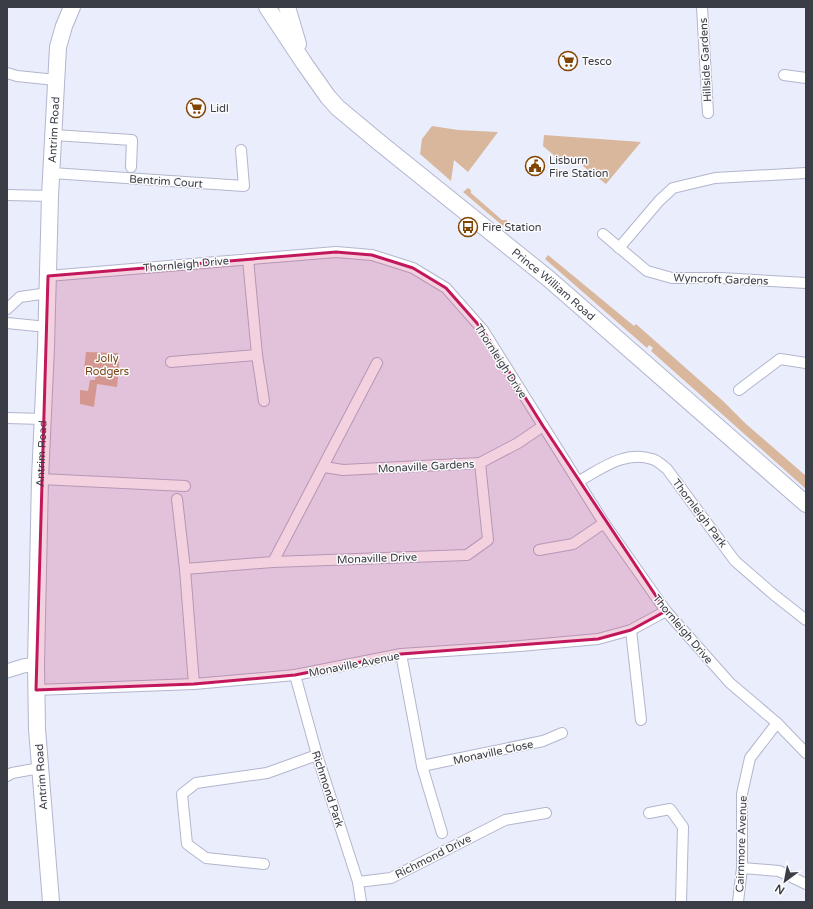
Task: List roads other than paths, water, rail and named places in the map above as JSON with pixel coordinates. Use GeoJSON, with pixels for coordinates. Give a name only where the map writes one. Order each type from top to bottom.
{"type":"FeatureCollection","features":[{"type":"Feature","properties":{"kind":"main road","name":"Antrim Road"},"geometry":{"type":"LineString","coordinates":[[51,902],[40,768],[36,690],[40,479],[47,327],[50,196],[58,46],[72,7]]}},
{"type":"Feature","properties":{"kind":"main road","name":"Prince William Road"},"geometry":{"type":"LineString","coordinates":[[267,7],[304,63],[338,108],[549,279],[806,504]]}},
{"type":"Feature","properties":{"kind":"main road","name":"Prince William Road"},"geometry":{"type":"LineString","coordinates":[[287,7],[304,63]]}},
{"type":"Feature","properties":{"kind":"street","name":"Hillside Gardens"},"geometry":{"type":"LineString","coordinates":[[702,7],[708,113]]}},
{"type":"Feature","properties":{"kind":"street"},"geometry":{"type":"LineString","coordinates":[[7,73],[17,76],[56,80]]}},
{"type":"Feature","properties":{"kind":"street"},"geometry":{"type":"LineString","coordinates":[[784,75],[806,78]]}},
{"type":"Feature","properties":{"kind":"street","name":"Bentrim Court"},"geometry":{"type":"LineString","coordinates":[[54,135],[132,140],[131,167]]}},
{"type":"Feature","properties":{"kind":"street","name":"Bentrim Court"},"geometry":{"type":"LineString","coordinates":[[52,173],[244,186],[241,150]]}},
{"type":"Feature","properties":{"kind":"street"},"geometry":{"type":"LineString","coordinates":[[619,248],[659,201],[673,188],[715,178],[806,173]]}},
{"type":"Feature","properties":{"kind":"street"},"geometry":{"type":"LineString","coordinates":[[7,195],[50,196]]}},
{"type":"Feature","properties":{"kind":"street","name":"Wyncroft Gardens"},"geometry":{"type":"LineString","coordinates":[[602,234],[647,270],[672,278],[721,278],[806,283]]}},
{"type":"Feature","properties":{"kind":"street","name":"Thornleigh Drive"},"geometry":{"type":"LineString","coordinates":[[48,276],[336,252],[372,255],[413,268],[446,288],[484,330],[604,523],[666,611],[730,683],[777,723],[806,753]]}},
{"type":"Feature","properties":{"kind":"street"},"geometry":{"type":"LineString","coordinates":[[248,259],[257,355],[264,401]]}},
{"type":"Feature","properties":{"kind":"street"},"geometry":{"type":"LineString","coordinates":[[7,309],[20,297],[48,293]]}},
{"type":"Feature","properties":{"kind":"street"},"geometry":{"type":"LineString","coordinates":[[7,323],[47,327]]}},
{"type":"Feature","properties":{"kind":"street"},"geometry":{"type":"LineString","coordinates":[[171,362],[257,355]]}},
{"type":"Feature","properties":{"kind":"street"},"geometry":{"type":"LineString","coordinates":[[738,390],[780,359],[806,363]]}},
{"type":"Feature","properties":{"kind":"street"},"geometry":{"type":"LineString","coordinates":[[273,562],[377,363]]}},
{"type":"Feature","properties":{"kind":"street"},"geometry":{"type":"LineString","coordinates":[[7,418],[43,419]]}},
{"type":"Feature","properties":{"kind":"street","name":"Monaville Gardens"},"geometry":{"type":"LineString","coordinates":[[324,467],[343,470],[480,463],[518,443],[543,426]]}},
{"type":"Feature","properties":{"kind":"street","name":"Thornleigh Park"},"geometry":{"type":"LineString","coordinates":[[579,481],[621,458],[635,456],[653,459],[667,469],[735,561],[806,620]]}},
{"type":"Feature","properties":{"kind":"street","name":"Monaville Drive"},"geometry":{"type":"LineString","coordinates":[[186,569],[273,562],[466,555],[488,540],[480,463]]}},
{"type":"Feature","properties":{"kind":"street"},"geometry":{"type":"LineString","coordinates":[[40,479],[185,486]]}},
{"type":"Feature","properties":{"kind":"street"},"geometry":{"type":"LineString","coordinates":[[177,499],[186,569],[194,684]]}},
{"type":"Feature","properties":{"kind":"street"},"geometry":{"type":"LineString","coordinates":[[539,550],[572,544],[604,523]]}},
{"type":"Feature","properties":{"kind":"street","name":"Monaville Avenue"},"geometry":{"type":"LineString","coordinates":[[36,690],[194,684],[295,675],[400,654],[598,639],[631,630],[666,611]]}},
{"type":"Feature","properties":{"kind":"street"},"geometry":{"type":"LineString","coordinates":[[631,630],[641,720]]}},
{"type":"Feature","properties":{"kind":"street"},"geometry":{"type":"LineString","coordinates":[[400,654],[422,766],[442,833]]}},
{"type":"Feature","properties":{"kind":"street"},"geometry":{"type":"LineString","coordinates":[[7,671],[36,664]]}},
{"type":"Feature","properties":{"kind":"street","name":"Richmond Park"},"geometry":{"type":"LineString","coordinates":[[295,675],[317,755],[358,882],[361,902]]}},
{"type":"Feature","properties":{"kind":"street","name":"Cairnmore Avenue"},"geometry":{"type":"LineString","coordinates":[[738,902],[742,868],[742,794],[750,758],[777,723]]}},
{"type":"Feature","properties":{"kind":"street","name":"Monaville Close"},"geometry":{"type":"LineString","coordinates":[[422,766],[544,741],[562,733]]}},
{"type":"Feature","properties":{"kind":"street"},"geometry":{"type":"LineString","coordinates":[[264,864],[206,858],[186,844],[182,794],[196,783],[267,773],[317,755]]}},
{"type":"Feature","properties":{"kind":"street"},"geometry":{"type":"LineString","coordinates":[[7,776],[12,773],[40,768]]}},
{"type":"Feature","properties":{"kind":"street"},"geometry":{"type":"LineString","coordinates":[[649,813],[670,808],[683,827],[681,902]]}},
{"type":"Feature","properties":{"kind":"street","name":"Richmond Drive"},"geometry":{"type":"LineString","coordinates":[[358,882],[391,878],[505,820],[546,813]]}},
{"type":"Feature","properties":{"kind":"street"},"geometry":{"type":"LineString","coordinates":[[742,868],[778,871],[806,884]]}},
{"type":"Feature","properties":{"kind":"place","name":"Tesco"},"geometry":{"type":"Point","coordinates":[568,61]}},
{"type":"Feature","properties":{"kind":"place","name":"Lidl"},"geometry":{"type":"Point","coordinates":[196,108]}},
{"type":"Feature","properties":{"kind":"place","name":"Lisburn Fire Station"},"geometry":{"type":"Point","coordinates":[535,166]}},
{"type":"Feature","properties":{"kind":"place","name":"Fire Station"},"geometry":{"type":"Point","coordinates":[468,227]}},
{"type":"Feature","properties":{"kind":"park label","name":"Jolly Rodgers"},"geometry":{"type":"Point","coordinates":[107,364]}}]}
